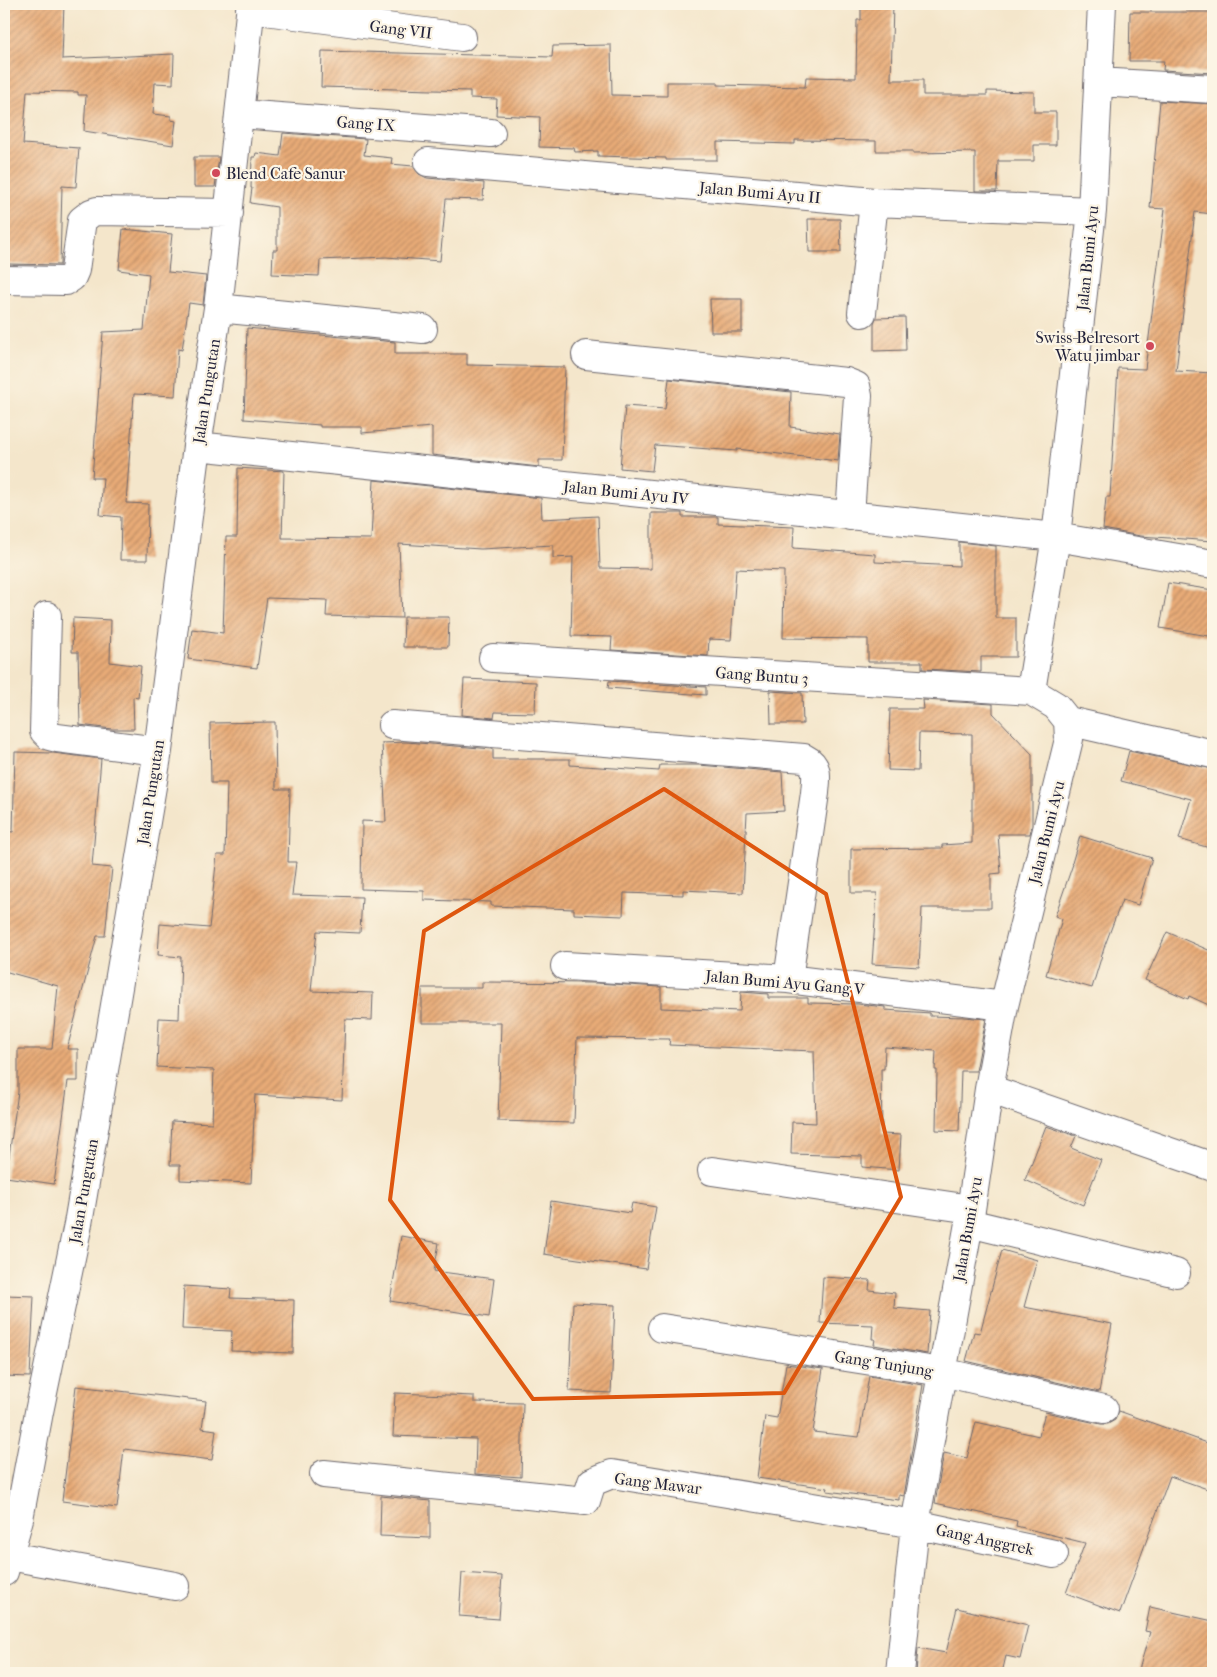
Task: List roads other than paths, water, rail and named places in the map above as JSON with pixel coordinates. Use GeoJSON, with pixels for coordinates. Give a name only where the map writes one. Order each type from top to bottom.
{"type":"FeatureCollection","features":[{"type":"Feature","properties":{"kind":"street","name":"Jalan Bumi Ayu"},"geometry":{"type":"LineString","coordinates":[[1030,691],[1056,537],[1092,211],[1102,4]]}},
{"type":"Feature","properties":{"kind":"street","name":"Gang VII"},"geometry":{"type":"LineString","coordinates":[[251,6],[462,37]]}},
{"type":"Feature","properties":{"kind":"street","name":"Jalan Pungutan"},"geometry":{"type":"LineString","coordinates":[[6,1564],[19,1520],[78,1224],[158,751],[197,446],[218,308],[251,6]]}},
{"type":"Feature","properties":{"kind":"street"},"geometry":{"type":"LineString","coordinates":[[1099,82],[1213,89]]}},
{"type":"Feature","properties":{"kind":"street","name":"Gang IX"},"geometry":{"type":"LineString","coordinates":[[240,114],[491,133]]}},
{"type":"Feature","properties":{"kind":"street","name":"Jalan Bumi Ayu II"},"geometry":{"type":"LineString","coordinates":[[428,162],[874,202],[1092,211]]}},
{"type":"Feature","properties":{"kind":"street"},"geometry":{"type":"LineString","coordinates":[[862,313],[874,202]]}},
{"type":"Feature","properties":{"kind":"street"},"geometry":{"type":"LineString","coordinates":[[4,280],[66,281],[72,277],[75,270],[82,220],[97,211],[229,213]]}},
{"type":"Feature","properties":{"kind":"street"},"geometry":{"type":"LineString","coordinates":[[218,308],[423,329]]}},
{"type":"Feature","properties":{"kind":"street"},"geometry":{"type":"LineString","coordinates":[[586,355],[846,382],[856,386],[858,396],[850,516]]}},
{"type":"Feature","properties":{"kind":"street","name":"Jalan Bumi Ayu IV"},"geometry":{"type":"LineString","coordinates":[[197,446],[1056,537],[1213,564]]}},
{"type":"Feature","properties":{"kind":"street"},"geometry":{"type":"LineString","coordinates":[[47,616],[44,731],[49,736],[57,738],[158,751]]}},
{"type":"Feature","properties":{"kind":"street","name":"Gang Buntu 3"},"geometry":{"type":"LineString","coordinates":[[493,658],[1030,691]]}},
{"type":"Feature","properties":{"kind":"street"},"geometry":{"type":"LineString","coordinates":[[1030,691],[1056,706],[1068,721],[1213,754]]}},
{"type":"Feature","properties":{"kind":"street","name":"Jalan Bumi Ayu"},"geometry":{"type":"LineString","coordinates":[[900,1673],[915,1524],[970,1216],[989,1089],[1004,1006],[1069,739],[1068,721]]}},
{"type":"Feature","properties":{"kind":"street"},"geometry":{"type":"LineString","coordinates":[[392,725],[804,758],[812,762],[816,777],[815,793],[788,979]]}},
{"type":"Feature","properties":{"kind":"street","name":"Jalan Bumi Ayu Gang V"},"geometry":{"type":"LineString","coordinates":[[565,966],[788,979],[1004,1006]]}},
{"type":"Feature","properties":{"kind":"street"},"geometry":{"type":"LineString","coordinates":[[989,1089],[1213,1167]]}},
{"type":"Feature","properties":{"kind":"street"},"geometry":{"type":"LineString","coordinates":[[712,1171],[970,1216],[1176,1272]]}},
{"type":"Feature","properties":{"kind":"street","name":"Gang Tunjung"},"geometry":{"type":"LineString","coordinates":[[662,1328],[942,1372],[1104,1409]]}},
{"type":"Feature","properties":{"kind":"street","name":"Gang Mawar"},"geometry":{"type":"LineString","coordinates":[[324,1474],[586,1501],[592,1482],[612,1474],[915,1524]]}},
{"type":"Feature","properties":{"kind":"street","name":"Gang Anggrek"},"geometry":{"type":"LineString","coordinates":[[915,1524],[1054,1554]]}},
{"type":"Feature","properties":{"kind":"street"},"geometry":{"type":"LineString","coordinates":[[6,1564],[174,1586]]}},
{"type":"Feature","properties":{"kind":"place","name":"Blend Cafe Sanur"},"geometry":{"type":"Point","coordinates":[216,173]}},
{"type":"Feature","properties":{"kind":"place","name":"Swiss-Belresort Watu jimbar"},"geometry":{"type":"Point","coordinates":[1150,346]}}]}
